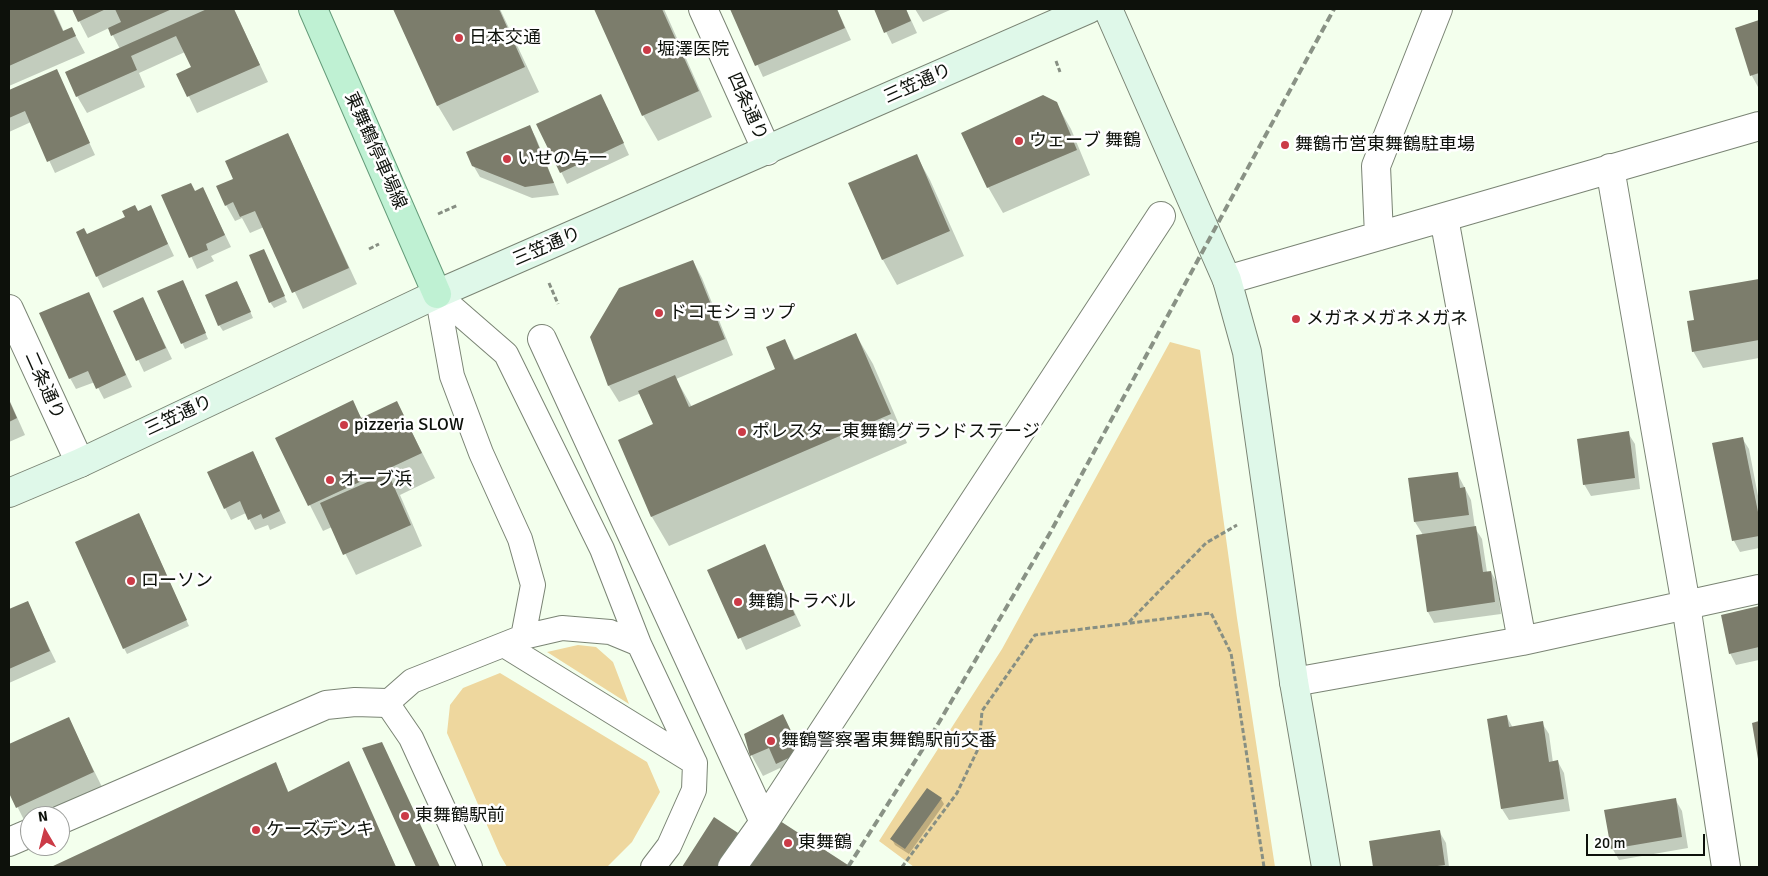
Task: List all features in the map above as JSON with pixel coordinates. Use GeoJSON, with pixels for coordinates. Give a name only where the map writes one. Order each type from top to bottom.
{"type":"FeatureCollection","features":[{"type":"Feature","properties":{"kind":"main road","name":"東舞鶴停車場線"},"geometry":{"type":"LineString","coordinates":[[313,9],[438,294]]}},
{"type":"Feature","properties":{"kind":"street","name":"四条通り"},"geometry":{"type":"LineString","coordinates":[[703,9],[767,151]]}},
{"type":"Feature","properties":{"kind":"street","name":"三笠通り"},"geometry":{"type":"LineString","coordinates":[[9,493],[80,463],[438,294],[1090,9]]}},
{"type":"Feature","properties":{"kind":"street"},"geometry":{"type":"LineString","coordinates":[[1108,9],[1227,280],[1247,352],[1294,682],[1326,867]]}},
{"type":"Feature","properties":{"kind":"street"},"geometry":{"type":"LineString","coordinates":[[1379,236],[1376,166],[1438,9]]}},
{"type":"Feature","properties":{"kind":"street"},"geometry":{"type":"LineString","coordinates":[[1227,280],[1759,126]]}},
{"type":"Feature","properties":{"kind":"street"},"geometry":{"type":"LineString","coordinates":[[1610,168],[1686,605],[1726,867]]}},
{"type":"Feature","properties":{"kind":"street"},"geometry":{"type":"LineString","coordinates":[[732,867],[764,822],[1161,216]]}},
{"type":"Feature","properties":{"kind":"street"},"geometry":{"type":"LineString","coordinates":[[1444,218],[1522,641]]}},
{"type":"Feature","properties":{"kind":"street","name":"二条通り"},"geometry":{"type":"LineString","coordinates":[[9,309],[80,463]]}},
{"type":"Feature","properties":{"kind":"street"},"geometry":{"type":"LineString","coordinates":[[542,339],[764,822]]}},
{"type":"Feature","properties":{"kind":"street"},"geometry":{"type":"LineString","coordinates":[[1294,682],[1522,641],[1759,589]]}},
{"type":"Feature","properties":{"kind":"street"},"geometry":{"type":"LineString","coordinates":[[70,816],[326,705],[387,703]]}},
{"type":"Feature","properties":{"kind":"lane"},"geometry":{"type":"LineString","coordinates":[[438,294],[452,376],[481,453],[520,539],[532,585],[514,641]]}},
{"type":"Feature","properties":{"kind":"lane"},"geometry":{"type":"LineString","coordinates":[[438,294],[506,354],[602,549],[639,644],[694,763],[694,790],[669,846],[652,867]]}},
{"type":"Feature","properties":{"kind":"lane"},"geometry":{"type":"LineString","coordinates":[[470,867],[410,738],[387,703],[412,680],[514,641],[562,628],[610,632],[639,644]]}},
{"type":"Feature","properties":{"kind":"lane"},"geometry":{"type":"LineString","coordinates":[[514,641],[694,763]]}},
{"type":"Feature","properties":{"kind":"path"},"geometry":{"type":"LineString","coordinates":[[1129,623],[1206,543],[1239,524]]}},
{"type":"Feature","properties":{"kind":"path"},"geometry":{"type":"LineString","coordinates":[[902,867],[956,793],[979,747],[982,711],[1035,635],[1211,613],[1231,653],[1264,867]]}},
{"type":"Feature","properties":{"kind":"shaded area"},"geometry":{"type":"Polygon","coordinates":[[[1170,342],[1200,350],[1237,618],[1275,867],[914,867],[879,841],[1002,649],[1170,342]]]}},
{"type":"Feature","properties":{"kind":"shaded area"},"geometry":{"type":"Polygon","coordinates":[[[578,645],[596,647],[613,662],[629,704],[547,652],[578,645]]]}},
{"type":"Feature","properties":{"kind":"shaded area"},"geometry":{"type":"Polygon","coordinates":[[[500,673],[647,762],[660,792],[632,842],[608,866],[507,867],[500,855],[447,733],[450,705],[463,688],[500,673]]]}},
{"type":"Feature","properties":{"kind":"building"},"geometry":{"type":"Polygon","coordinates":[[[9,9],[53,9],[63,31],[72,27],[76,36],[9,66],[9,9]]]}},
{"type":"Feature","properties":{"kind":"building"},"geometry":{"type":"Polygon","coordinates":[[[72,9],[106,9],[78,22],[72,9]]]}},
{"type":"Feature","properties":{"kind":"building"},"geometry":{"type":"Polygon","coordinates":[[[115,9],[172,9],[111,36],[108,28],[121,22],[115,9]]]}},
{"type":"Feature","properties":{"kind":"building"},"geometry":{"type":"Polygon","coordinates":[[[207,9],[234,9],[260,65],[187,97],[176,74],[191,67],[176,36],[131,56],[137,70],[76,97],[65,72],[207,9]]]}},
{"type":"Feature","properties":{"kind":"building","name":"日本交通"},"geometry":{"type":"Polygon","coordinates":[[[393,9],[499,9],[525,67],[437,106],[393,9]]]}},
{"type":"Feature","properties":{"kind":"building","name":"堀澤医院"},"geometry":{"type":"Polygon","coordinates":[[[594,9],[662,9],[699,91],[642,116],[594,9]]]}},
{"type":"Feature","properties":{"kind":"building"},"geometry":{"type":"Polygon","coordinates":[[[730,9],[837,9],[845,28],[755,66],[730,9]]]}},
{"type":"Feature","properties":{"kind":"building"},"geometry":{"type":"Polygon","coordinates":[[[874,9],[906,9],[911,21],[884,33],[874,9]]]}},
{"type":"Feature","properties":{"kind":"building"},"geometry":{"type":"Polygon","coordinates":[[[1759,20],[1759,73],[1750,76],[1735,28],[1759,20]]]}},
{"type":"Feature","properties":{"kind":"building"},"geometry":{"type":"Polygon","coordinates":[[[57,69],[90,143],[47,162],[25,111],[9,118],[9,90],[57,69]]]}},
{"type":"Feature","properties":{"kind":"building"},"geometry":{"type":"Polygon","coordinates":[[[601,94],[624,143],[560,173],[536,124],[601,94]]]}},
{"type":"Feature","properties":{"kind":"building","name":"ウェーブ 舞鶴"},"geometry":{"type":"Polygon","coordinates":[[[1043,95],[1057,102],[1077,150],[987,188],[961,133],[1043,95]]]}},
{"type":"Feature","properties":{"kind":"building","name":"いせの与一"},"geometry":{"type":"Polygon","coordinates":[[[530,125],[554,183],[525,187],[472,166],[466,152],[530,125]]]}},
{"type":"Feature","properties":{"kind":"building"},"geometry":{"type":"Polygon","coordinates":[[[288,133],[349,268],[292,293],[255,211],[240,217],[233,202],[225,206],[216,186],[233,179],[225,161],[288,133]]]}},
{"type":"Feature","properties":{"kind":"building"},"geometry":{"type":"Polygon","coordinates":[[[917,154],[950,231],[882,260],[848,183],[917,154]]]}},
{"type":"Feature","properties":{"kind":"building"},"geometry":{"type":"Polygon","coordinates":[[[191,183],[195,191],[203,187],[225,235],[206,244],[208,250],[189,258],[161,195],[191,183]]]}},
{"type":"Feature","properties":{"kind":"building"},"geometry":{"type":"Polygon","coordinates":[[[135,205],[138,211],[151,205],[168,244],[96,277],[76,232],[84,228],[87,234],[125,217],[122,211],[135,205]]]}},
{"type":"Feature","properties":{"kind":"building"},"geometry":{"type":"Polygon","coordinates":[[[264,249],[285,296],[269,303],[249,255],[264,249]]]}},
{"type":"Feature","properties":{"kind":"building","name":"ドコモショップ"},"geometry":{"type":"Polygon","coordinates":[[[693,260],[725,339],[608,386],[590,337],[619,288],[693,260]]]}},
{"type":"Feature","properties":{"kind":"building"},"geometry":{"type":"Polygon","coordinates":[[[1759,279],[1759,340],[1692,352],[1687,321],[1694,320],[1689,291],[1759,279]]]}},
{"type":"Feature","properties":{"kind":"building"},"geometry":{"type":"Polygon","coordinates":[[[183,280],[206,333],[181,344],[157,291],[183,280]]]}},
{"type":"Feature","properties":{"kind":"building"},"geometry":{"type":"Polygon","coordinates":[[[237,281],[251,312],[218,326],[205,295],[237,281]]]}},
{"type":"Feature","properties":{"kind":"building"},"geometry":{"type":"Polygon","coordinates":[[[89,292],[126,375],[96,389],[88,371],[69,379],[39,313],[89,292]]]}},
{"type":"Feature","properties":{"kind":"building"},"geometry":{"type":"Polygon","coordinates":[[[143,297],[166,348],[136,361],[113,311],[143,297]]]}},
{"type":"Feature","properties":{"kind":"building","name":"ポレスター東舞鶴グランドステージ"},"geometry":{"type":"Polygon","coordinates":[[[856,333],[891,414],[651,517],[618,440],[653,424],[638,391],[675,375],[689,407],[775,369],[766,347],[785,339],[794,360],[856,333]]]}},
{"type":"Feature","properties":{"kind":"building"},"geometry":{"type":"Polygon","coordinates":[[[9,400],[17,418],[9,422],[9,400]]]}},
{"type":"Feature","properties":{"kind":"building","name":"オーブ浜"},"geometry":{"type":"Polygon","coordinates":[[[353,400],[361,418],[397,401],[422,453],[308,506],[275,438],[353,400]]]}},
{"type":"Feature","properties":{"kind":"building"},"geometry":{"type":"Polygon","coordinates":[[[1629,431],[1635,478],[1583,485],[1577,439],[1629,431]]]}},
{"type":"Feature","properties":{"kind":"building"},"geometry":{"type":"Polygon","coordinates":[[[1743,437],[1759,517],[1759,536],[1732,541],[1712,443],[1743,437]]]}},
{"type":"Feature","properties":{"kind":"building"},"geometry":{"type":"Polygon","coordinates":[[[253,451],[280,511],[263,519],[261,514],[248,520],[240,501],[224,509],[207,472],[253,451]]]}},
{"type":"Feature","properties":{"kind":"building"},"geometry":{"type":"Polygon","coordinates":[[[1458,472],[1460,488],[1465,487],[1469,515],[1414,522],[1408,478],[1458,472]]]}},
{"type":"Feature","properties":{"kind":"building"},"geometry":{"type":"Polygon","coordinates":[[[388,473],[411,525],[343,555],[320,503],[388,473]]]}},
{"type":"Feature","properties":{"kind":"building","name":"ローソン"},"geometry":{"type":"Polygon","coordinates":[[[139,513],[187,620],[123,649],[75,542],[139,513]]]}},
{"type":"Feature","properties":{"kind":"building"},"geometry":{"type":"Polygon","coordinates":[[[1476,526],[1483,572],[1491,571],[1495,602],[1427,612],[1416,535],[1476,526]]]}},
{"type":"Feature","properties":{"kind":"building"},"geometry":{"type":"Polygon","coordinates":[[[765,544],[795,615],[738,639],[707,570],[765,544]]]}},
{"type":"Feature","properties":{"kind":"building"},"geometry":{"type":"Polygon","coordinates":[[[28,601],[50,651],[9,669],[9,609],[28,601]]]}},
{"type":"Feature","properties":{"kind":"building"},"geometry":{"type":"Polygon","coordinates":[[[1759,606],[1759,647],[1729,654],[1721,615],[1759,606]]]}},
{"type":"Feature","properties":{"kind":"building","name":"舞鶴警察署東舞鶴駅前交番"},"geometry":{"type":"Polygon","coordinates":[[[783,714],[801,752],[776,764],[769,748],[750,756],[744,734],[783,714]]]}},
{"type":"Feature","properties":{"kind":"building"},"geometry":{"type":"Polygon","coordinates":[[[1507,715],[1509,727],[1543,721],[1549,762],[1558,760],[1564,799],[1501,809],[1487,719],[1507,715]]]}},
{"type":"Feature","properties":{"kind":"building"},"geometry":{"type":"Polygon","coordinates":[[[69,717],[94,772],[16,808],[9,793],[9,744],[69,717]]]}},
{"type":"Feature","properties":{"kind":"building"},"geometry":{"type":"Polygon","coordinates":[[[1759,721],[1759,759],[1758,759],[1752,723],[1759,721]]]}},
{"type":"Feature","properties":{"kind":"building"},"geometry":{"type":"Polygon","coordinates":[[[382,742],[440,867],[416,867],[362,748],[382,742]]]}},
{"type":"Feature","properties":{"kind":"building","name":"ケーズデンキ"},"geometry":{"type":"Polygon","coordinates":[[[349,761],[396,867],[51,867],[276,762],[288,792],[349,761]]]}},
{"type":"Feature","properties":{"kind":"building"},"geometry":{"type":"Polygon","coordinates":[[[927,788],[942,798],[905,849],[890,839],[927,788]]]}},
{"type":"Feature","properties":{"kind":"building"},"geometry":{"type":"Polygon","coordinates":[[[1676,798],[1682,837],[1611,849],[1604,810],[1676,798]]]}},
{"type":"Feature","properties":{"kind":"building"},"geometry":{"type":"Polygon","coordinates":[[[714,817],[738,833],[723,856],[740,867],[682,867],[714,817]]]}},
{"type":"Feature","properties":{"kind":"building","name":"東舞鶴"},"geometry":{"type":"Polygon","coordinates":[[[777,819],[851,867],[745,867],[777,819]]]}},
{"type":"Feature","properties":{"kind":"building"},"geometry":{"type":"Polygon","coordinates":[[[1440,830],[1445,865],[1430,867],[1373,867],[1369,841],[1440,830]]]}},
{"type":"Feature","properties":{"kind":"railway"},"geometry":{"type":"LineString","coordinates":[[848,867],[931,736],[1050,533],[1334,9]]}},
{"type":"Feature","properties":{"kind":"place","name":"日本交通"},"geometry":{"type":"Point","coordinates":[459,38]}},
{"type":"Feature","properties":{"kind":"place","name":"堀澤医院"},"geometry":{"type":"Point","coordinates":[647,50]}},
{"type":"Feature","properties":{"kind":"place","name":"ウェーブ 舞鶴"},"geometry":{"type":"Point","coordinates":[1019,141]}},
{"type":"Feature","properties":{"kind":"place","name":"舞鶴市営東舞鶴駐車場"},"geometry":{"type":"Point","coordinates":[1285,145]}},
{"type":"Feature","properties":{"kind":"place","name":"いせの与一"},"geometry":{"type":"Point","coordinates":[507,159]}},
{"type":"Feature","properties":{"kind":"place","name":"ドコモショップ"},"geometry":{"type":"Point","coordinates":[659,313]}},
{"type":"Feature","properties":{"kind":"place","name":"メガネメガネメガネ"},"geometry":{"type":"Point","coordinates":[1296,319]}},
{"type":"Feature","properties":{"kind":"place","name":"pizzeria SLOW"},"geometry":{"type":"Point","coordinates":[344,425]}},
{"type":"Feature","properties":{"kind":"place","name":"ポレスター東舞鶴グランドステージ"},"geometry":{"type":"Point","coordinates":[742,432]}},
{"type":"Feature","properties":{"kind":"place","name":"オーブ浜"},"geometry":{"type":"Point","coordinates":[330,480]}},
{"type":"Feature","properties":{"kind":"place","name":"ローソン"},"geometry":{"type":"Point","coordinates":[131,581]}},
{"type":"Feature","properties":{"kind":"place","name":"舞鶴トラベル"},"geometry":{"type":"Point","coordinates":[738,602]}},
{"type":"Feature","properties":{"kind":"place","name":"舞鶴警察署東舞鶴駅前交番"},"geometry":{"type":"Point","coordinates":[771,741]}},
{"type":"Feature","properties":{"kind":"place","name":"東舞鶴駅前"},"geometry":{"type":"Point","coordinates":[405,816]}},
{"type":"Feature","properties":{"kind":"place","name":"ケーズデンキ"},"geometry":{"type":"Point","coordinates":[256,830]}},
{"type":"Feature","properties":{"kind":"place","name":"東舞鶴"},"geometry":{"type":"Point","coordinates":[788,843]}}]}
